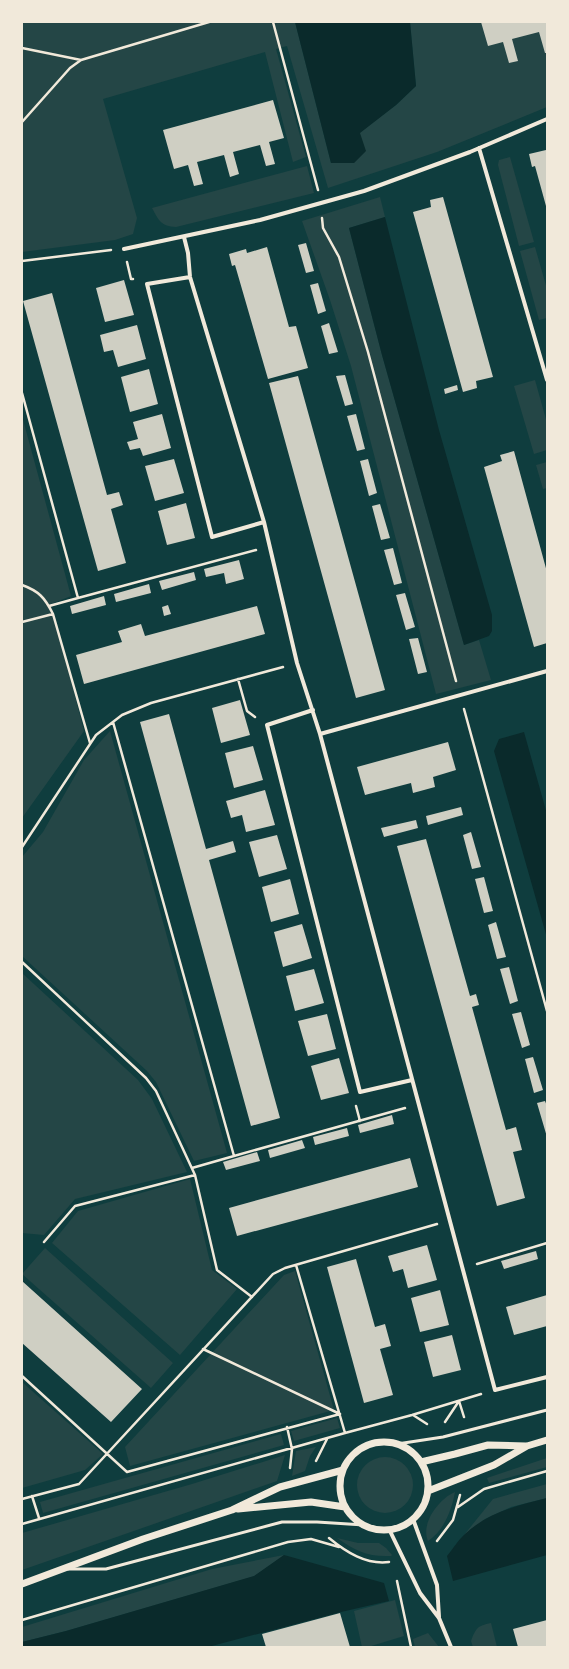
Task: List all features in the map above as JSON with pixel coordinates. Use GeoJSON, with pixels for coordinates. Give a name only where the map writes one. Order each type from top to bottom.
{"type":"FeatureCollection","features":[{"type":"Feature","properties":{"kind":"street"},"geometry":{"type":"LineString","coordinates":[[124,249],[154,241],[184,237],[260,220],[364,191],[479,148],[547,119]]}},
{"type":"Feature","properties":{"kind":"street"},"geometry":{"type":"LineString","coordinates":[[479,148],[547,380]]}},
{"type":"Feature","properties":{"kind":"street"},"geometry":{"type":"LineString","coordinates":[[184,237],[188,253],[190,277],[264,522],[298,663],[320,734],[495,1390],[547,1377]]}},
{"type":"Feature","properties":{"kind":"street"},"geometry":{"type":"LineString","coordinates":[[190,277],[146,284],[212,537],[264,522]]}},
{"type":"Feature","properties":{"kind":"street"},"geometry":{"type":"LineString","coordinates":[[320,734],[547,671]]}},
{"type":"Feature","properties":{"kind":"street"},"geometry":{"type":"LineString","coordinates":[[313,710],[267,725],[360,1092],[412,1080]]}},
{"type":"Feature","properties":{"kind":"street"},"geometry":{"type":"LineString","coordinates":[[428,1491],[461,1477],[494,1466],[526,1446],[547,1440]]}},
{"type":"Feature","properties":{"kind":"street"},"geometry":{"type":"LineString","coordinates":[[384,1441],[397,1444],[411,1450],[421,1462],[427,1476],[428,1491],[423,1506],[413,1519],[402,1526],[389,1529],[376,1529],[364,1525],[353,1517],[345,1507],[341,1495],[340,1482],[343,1470],[349,1458],[359,1449],[371,1443],[384,1441]]}},
{"type":"Feature","properties":{"kind":"street"},"geometry":{"type":"LineString","coordinates":[[421,1462],[488,1444],[526,1446]]}},
{"type":"Feature","properties":{"kind":"street"},"geometry":{"type":"LineString","coordinates":[[22,1584],[143,1539],[232,1510],[280,1487],[343,1470]]}},
{"type":"Feature","properties":{"kind":"street"},"geometry":{"type":"LineString","coordinates":[[232,1510],[311,1502],[345,1507]]}},
{"type":"Feature","properties":{"kind":"street"},"geometry":{"type":"LineString","coordinates":[[413,1519],[437,1585],[439,1618]]}},
{"type":"Feature","properties":{"kind":"street"},"geometry":{"type":"LineString","coordinates":[[389,1529],[420,1593],[439,1618],[452,1647]]}},
{"type":"Feature","properties":{"kind":"lane"},"geometry":{"type":"LineString","coordinates":[[397,1444],[443,1437],[547,1410]]}},
{"type":"Feature","properties":{"kind":"lane"},"geometry":{"type":"LineString","coordinates":[[62,1569],[106,1569],[282,1522],[317,1522],[364,1525]]}},
{"type":"Feature","properties":{"kind":"path"},"geometry":{"type":"LineString","coordinates":[[22,122],[70,68],[81,60],[208,22]]}},
{"type":"Feature","properties":{"kind":"path"},"geometry":{"type":"LineString","coordinates":[[274,22],[322,203],[323,228],[339,257],[368,352],[547,1011]]}},
{"type":"Feature","properties":{"kind":"path"},"geometry":{"type":"LineString","coordinates":[[22,48],[81,60]]}},
{"type":"Feature","properties":{"kind":"path"},"geometry":{"type":"LineString","coordinates":[[22,261],[92,251],[124,249],[131,279],[146,284]]}},
{"type":"Feature","properties":{"kind":"path"},"geometry":{"type":"LineString","coordinates":[[22,393],[78,598]]}},
{"type":"Feature","properties":{"kind":"path"},"geometry":{"type":"LineString","coordinates":[[49,606],[270,546]]}},
{"type":"Feature","properties":{"kind":"path"},"geometry":{"type":"LineString","coordinates":[[22,585],[30,588],[45,599],[53,614],[90,743]]}},
{"type":"Feature","properties":{"kind":"path"},"geometry":{"type":"LineString","coordinates":[[22,622],[53,614]]}},
{"type":"Feature","properties":{"kind":"path"},"geometry":{"type":"LineString","coordinates":[[22,847],[96,735],[122,715],[151,703],[298,663]]}},
{"type":"Feature","properties":{"kind":"path"},"geometry":{"type":"LineString","coordinates":[[238,679],[247,711],[267,725]]}},
{"type":"Feature","properties":{"kind":"path"},"geometry":{"type":"LineString","coordinates":[[113,722],[234,1156]]}},
{"type":"Feature","properties":{"kind":"path"},"geometry":{"type":"LineString","coordinates":[[22,962],[146,1078],[156,1091],[195,1176],[217,1270],[252,1297]]}},
{"type":"Feature","properties":{"kind":"path"},"geometry":{"type":"LineString","coordinates":[[192,1168],[418,1105]]}},
{"type":"Feature","properties":{"kind":"path"},"geometry":{"type":"LineString","coordinates":[[44,1242],[75,1206],[195,1176]]}},
{"type":"Feature","properties":{"kind":"path"},"geometry":{"type":"LineString","coordinates":[[22,1499],[79,1484],[273,1274],[285,1268],[449,1220]]}},
{"type":"Feature","properties":{"kind":"path"},"geometry":{"type":"LineString","coordinates":[[462,1268],[547,1243]]}},
{"type":"Feature","properties":{"kind":"path"},"geometry":{"type":"LineString","coordinates":[[296,1265],[345,1433]]}},
{"type":"Feature","properties":{"kind":"path"},"geometry":{"type":"LineString","coordinates":[[203,1349],[340,1414]]}},
{"type":"Feature","properties":{"kind":"path"},"geometry":{"type":"LineString","coordinates":[[22,1376],[127,1472],[340,1414]]}},
{"type":"Feature","properties":{"kind":"path"},"geometry":{"type":"LineString","coordinates":[[22,1524],[39,1518],[412,1415],[495,1390]]}},
{"type":"Feature","properties":{"kind":"path"},"geometry":{"type":"LineString","coordinates":[[439,1432],[459,1401]]}},
{"type":"Feature","properties":{"kind":"path"},"geometry":{"type":"LineString","coordinates":[[412,1415],[439,1432],[443,1437]]}},
{"type":"Feature","properties":{"kind":"path"},"geometry":{"type":"LineString","coordinates":[[311,1478],[314,1463],[328,1438]]}},
{"type":"Feature","properties":{"kind":"path"},"geometry":{"type":"LineString","coordinates":[[458,1507],[484,1489],[547,1471]]}},
{"type":"Feature","properties":{"kind":"path"},"geometry":{"type":"LineString","coordinates":[[425,1551],[437,1542],[453,1520],[461,1493],[461,1477]]}},
{"type":"Feature","properties":{"kind":"path"},"geometry":{"type":"LineString","coordinates":[[32,1496],[39,1518]]}},
{"type":"Feature","properties":{"kind":"path"},"geometry":{"type":"LineString","coordinates":[[317,1522],[325,1535],[354,1556],[384,1562],[403,1560]]}},
{"type":"Feature","properties":{"kind":"path"},"geometry":{"type":"LineString","coordinates":[[22,1620],[288,1542],[311,1539],[341,1548]]}},
{"type":"Feature","properties":{"kind":"shaded area"},"geometry":{"type":"Polygon","coordinates":[[[22,22],[295,22],[331,163],[354,163],[359,133],[396,105],[416,86],[410,22],[547,22],[547,107],[437,152],[328,188],[287,46],[276,49],[306,157],[293,162],[265,52],[103,99],[137,218],[133,234],[115,240],[22,252],[22,22]]]}},
{"type":"Feature","properties":{"kind":"shaded area"},"geometry":{"type":"Polygon","coordinates":[[[295,22],[410,22],[416,86],[396,105],[360,133],[366,151],[354,163],[331,163],[295,22]]]}},
{"type":"Feature","properties":{"kind":"shaded area"},"geometry":{"type":"Polygon","coordinates":[[[510,157],[534,242],[519,246],[498,165],[499,160],[510,157]]]}},
{"type":"Feature","properties":{"kind":"shaded area"},"geometry":{"type":"Polygon","coordinates":[[[307,166],[314,193],[176,227],[161,222],[152,208],[307,166]]]}},
{"type":"Feature","properties":{"kind":"shaded area"},"geometry":{"type":"Polygon","coordinates":[[[380,197],[385,217],[349,228],[382,355],[464,645],[479,640],[491,680],[436,694],[351,366],[330,300],[302,221],[380,197]]]}},
{"type":"Feature","properties":{"kind":"shaded area"},"geometry":{"type":"Polygon","coordinates":[[[385,217],[439,430],[492,615],[492,631],[489,636],[464,645],[382,355],[349,228],[385,217]]]}},
{"type":"Feature","properties":{"kind":"shaded area"},"geometry":{"type":"Polygon","coordinates":[[[535,247],[547,289],[547,318],[539,320],[520,251],[535,247]]]}},
{"type":"Feature","properties":{"kind":"shaded area"},"geometry":{"type":"Polygon","coordinates":[[[535,380],[547,423],[547,450],[534,454],[514,386],[535,380]]]}},
{"type":"Feature","properties":{"kind":"shaded area"},"geometry":{"type":"Polygon","coordinates":[[[22,416],[71,596],[51,604],[84,731],[22,818],[22,416]]]}},
{"type":"Feature","properties":{"kind":"shaded area"},"geometry":{"type":"Polygon","coordinates":[[[547,462],[547,488],[543,489],[536,465],[547,462]]]}},
{"type":"Feature","properties":{"kind":"shaded area"},"geometry":{"type":"Polygon","coordinates":[[[110,731],[227,1153],[194,1161],[156,1082],[147,1071],[22,956],[22,857],[43,832],[84,760],[110,731]]]}},
{"type":"Feature","properties":{"kind":"shaded area"},"geometry":{"type":"Polygon","coordinates":[[[524,732],[547,814],[547,938],[494,751],[499,739],[524,732]]]}},
{"type":"Feature","properties":{"kind":"shaded area"},"geometry":{"type":"Polygon","coordinates":[[[22,973],[138,1080],[152,1099],[187,1172],[75,1199],[44,1235],[22,1233],[22,973]]]}},
{"type":"Feature","properties":{"kind":"shaded area"},"geometry":{"type":"Polygon","coordinates":[[[190,1179],[212,1270],[237,1289],[180,1355],[52,1243],[78,1211],[190,1179]]]}},
{"type":"Feature","properties":{"kind":"shaded area"},"geometry":{"type":"Polygon","coordinates":[[[45,1248],[173,1363],[151,1388],[22,1274],[45,1248]]]}},
{"type":"Feature","properties":{"kind":"shaded area"},"geometry":{"type":"Polygon","coordinates":[[[295,1271],[334,1410],[130,1466],[125,1447],[284,1275],[295,1271]]]}},
{"type":"Feature","properties":{"kind":"shaded area"},"geometry":{"type":"Polygon","coordinates":[[[22,1382],[103,1454],[85,1470],[22,1488],[22,1382]]]}},
{"type":"Feature","properties":{"kind":"shaded area"},"geometry":{"type":"Polygon","coordinates":[[[337,1418],[340,1428],[294,1441],[291,1431],[337,1418]]]}},
{"type":"Feature","properties":{"kind":"shaded area"},"geometry":{"type":"Polygon","coordinates":[[[281,1434],[284,1445],[43,1513],[40,1502],[281,1434]]]}},
{"type":"Feature","properties":{"kind":"shaded area"},"geometry":{"type":"Polygon","coordinates":[[[316,1447],[310,1456],[305,1471],[292,1476],[296,1451],[316,1447]]]}},
{"type":"Feature","properties":{"kind":"shaded area"},"geometry":{"type":"Polygon","coordinates":[[[285,1455],[277,1481],[22,1570],[22,1533],[192,1484],[285,1455]]]}},
{"type":"Feature","properties":{"kind":"shaded area"},"geometry":{"type":"Polygon","coordinates":[[[385,1457],[396,1459],[405,1465],[411,1474],[413,1485],[411,1496],[405,1505],[396,1511],[385,1513],[374,1511],[365,1505],[359,1496],[357,1485],[359,1474],[365,1465],[374,1459],[385,1457]]]}},
{"type":"Feature","properties":{"kind":"shaded area"},"geometry":{"type":"Polygon","coordinates":[[[547,1458],[547,1467],[489,1483],[487,1478],[547,1458]]]}},
{"type":"Feature","properties":{"kind":"shaded area"},"geometry":{"type":"Polygon","coordinates":[[[547,1484],[547,1498],[511,1507],[485,1519],[464,1535],[493,1499],[547,1484]]]}},
{"type":"Feature","properties":{"kind":"shaded area"},"geometry":{"type":"Polygon","coordinates":[[[455,1492],[452,1505],[443,1526],[434,1537],[428,1541],[426,1534],[429,1519],[438,1505],[449,1495],[455,1492]]]}},
{"type":"Feature","properties":{"kind":"shaded area"},"geometry":{"type":"Polygon","coordinates":[[[547,1498],[547,1555],[453,1581],[447,1556],[465,1534],[483,1520],[493,1515],[514,1507],[547,1498]]]}},
{"type":"Feature","properties":{"kind":"shaded area"},"geometry":{"type":"Polygon","coordinates":[[[337,1538],[358,1543],[379,1543],[392,1555],[383,1556],[368,1554],[337,1538]]]}},
{"type":"Feature","properties":{"kind":"shaded area"},"geometry":{"type":"Polygon","coordinates":[[[284,1555],[255,1576],[66,1631],[22,1642],[22,1627],[212,1569],[284,1555]]]}},
{"type":"Feature","properties":{"kind":"shaded area"},"geometry":{"type":"Polygon","coordinates":[[[284,1555],[384,1583],[389,1601],[208,1647],[22,1647],[22,1642],[66,1631],[254,1576],[284,1555]]]}},
{"type":"Feature","properties":{"kind":"shaded area"},"geometry":{"type":"Polygon","coordinates":[[[395,1600],[404,1636],[368,1647],[362,1647],[354,1611],[395,1600]]]}},
{"type":"Feature","properties":{"kind":"shaded area"},"geometry":{"type":"Polygon","coordinates":[[[491,1623],[497,1647],[473,1647],[471,1641],[476,1630],[483,1625],[491,1623]]]}},
{"type":"Feature","properties":{"kind":"shaded area"},"geometry":{"type":"Polygon","coordinates":[[[428,1633],[439,1647],[415,1647],[413,1639],[428,1633]]]}},
{"type":"Feature","properties":{"kind":"building"},"geometry":{"type":"Polygon","coordinates":[[[481,22],[547,22],[547,53],[545,53],[539,32],[512,39],[518,61],[509,63],[503,42],[488,46],[481,22]]]}},
{"type":"Feature","properties":{"kind":"building"},"geometry":{"type":"Polygon","coordinates":[[[273,100],[284,138],[269,142],[275,164],[266,166],[260,145],[233,152],[239,174],[230,177],[224,155],[197,162],[203,184],[194,186],[188,165],[174,169],[163,130],[273,100]]]}},
{"type":"Feature","properties":{"kind":"building"},"geometry":{"type":"Polygon","coordinates":[[[546,150],[546,206],[535,166],[532,167],[529,154],[546,150]]]}},
{"type":"Feature","properties":{"kind":"building"},"geometry":{"type":"Polygon","coordinates":[[[443,197],[493,377],[476,381],[477,388],[463,392],[413,212],[431,207],[430,200],[443,197]]]}},
{"type":"Feature","properties":{"kind":"building"},"geometry":{"type":"Polygon","coordinates":[[[306,243],[314,271],[306,273],[298,245],[306,243]]]}},
{"type":"Feature","properties":{"kind":"building"},"geometry":{"type":"Polygon","coordinates":[[[267,247],[289,327],[296,326],[308,368],[268,379],[235,265],[232,266],[229,254],[246,249],[247,253],[267,247]]]}},
{"type":"Feature","properties":{"kind":"building"},"geometry":{"type":"Polygon","coordinates":[[[124,280],[134,315],[105,322],[96,288],[124,280]]]}},
{"type":"Feature","properties":{"kind":"building"},"geometry":{"type":"Polygon","coordinates":[[[318,283],[326,311],[318,314],[310,285],[318,283]]]}},
{"type":"Feature","properties":{"kind":"building"},"geometry":{"type":"Polygon","coordinates":[[[52,293],[107,495],[119,492],[123,505],[111,509],[126,563],[98,571],[23,301],[52,293]]]}},
{"type":"Feature","properties":{"kind":"building"},"geometry":{"type":"Polygon","coordinates":[[[329,323],[338,352],[329,354],[321,326],[329,323]]]}},
{"type":"Feature","properties":{"kind":"building"},"geometry":{"type":"Polygon","coordinates":[[[137,325],[146,359],[118,367],[113,350],[104,352],[100,335],[137,325]]]}},
{"type":"Feature","properties":{"kind":"building"},"geometry":{"type":"Polygon","coordinates":[[[149,369],[158,404],[130,412],[121,377],[149,369]]]}},
{"type":"Feature","properties":{"kind":"building"},"geometry":{"type":"Polygon","coordinates":[[[345,375],[353,404],[345,406],[336,376],[345,375]]]}},
{"type":"Feature","properties":{"kind":"building"},"geometry":{"type":"Polygon","coordinates":[[[298,376],[385,690],[356,698],[269,383],[298,376]]]}},
{"type":"Feature","properties":{"kind":"building"},"geometry":{"type":"Polygon","coordinates":[[[457,385],[458,390],[445,394],[444,389],[457,385]]]}},
{"type":"Feature","properties":{"kind":"building"},"geometry":{"type":"Polygon","coordinates":[[[162,414],[171,448],[143,456],[140,448],[130,450],[127,442],[138,439],[133,422],[162,414]]]}},
{"type":"Feature","properties":{"kind":"building"},"geometry":{"type":"Polygon","coordinates":[[[356,414],[365,449],[357,451],[347,416],[356,414]]]}},
{"type":"Feature","properties":{"kind":"building"},"geometry":{"type":"Polygon","coordinates":[[[514,451],[547,572],[547,643],[534,647],[484,467],[502,461],[500,455],[514,451]]]}},
{"type":"Feature","properties":{"kind":"building"},"geometry":{"type":"Polygon","coordinates":[[[174,459],[184,493],[155,501],[145,466],[174,459]]]}},
{"type":"Feature","properties":{"kind":"building"},"geometry":{"type":"Polygon","coordinates":[[[368,459],[377,493],[369,496],[360,461],[368,459]]]}},
{"type":"Feature","properties":{"kind":"building"},"geometry":{"type":"Polygon","coordinates":[[[186,503],[195,538],[167,545],[158,511],[186,503]]]}},
{"type":"Feature","properties":{"kind":"building"},"geometry":{"type":"Polygon","coordinates":[[[380,504],[390,538],[381,540],[372,506],[380,504]]]}},
{"type":"Feature","properties":{"kind":"building"},"geometry":{"type":"Polygon","coordinates":[[[393,548],[402,583],[394,585],[384,550],[393,548]]]}},
{"type":"Feature","properties":{"kind":"building"},"geometry":{"type":"Polygon","coordinates":[[[239,560],[244,579],[226,584],[224,573],[206,577],[204,569],[239,560]]]}},
{"type":"Feature","properties":{"kind":"building"},"geometry":{"type":"Polygon","coordinates":[[[194,572],[196,580],[162,590],[159,581],[194,572]]]}},
{"type":"Feature","properties":{"kind":"building"},"geometry":{"type":"Polygon","coordinates":[[[149,584],[151,593],[116,602],[114,594],[149,584]]]}},
{"type":"Feature","properties":{"kind":"building"},"geometry":{"type":"Polygon","coordinates":[[[405,593],[415,627],[406,630],[396,595],[405,593]]]}},
{"type":"Feature","properties":{"kind":"building"},"geometry":{"type":"Polygon","coordinates":[[[104,596],[106,605],[72,614],[70,606],[104,596]]]}},
{"type":"Feature","properties":{"kind":"building"},"geometry":{"type":"Polygon","coordinates":[[[168,605],[171,614],[164,616],[162,607],[168,605]]]}},
{"type":"Feature","properties":{"kind":"building"},"geometry":{"type":"Polygon","coordinates":[[[257,606],[265,634],[84,684],[76,655],[122,642],[118,631],[141,624],[145,636],[257,606]]]}},
{"type":"Feature","properties":{"kind":"building"},"geometry":{"type":"Polygon","coordinates":[[[418,638],[427,672],[418,674],[409,639],[418,638]]]}},
{"type":"Feature","properties":{"kind":"building"},"geometry":{"type":"Polygon","coordinates":[[[240,700],[250,735],[221,743],[212,708],[240,700]]]}},
{"type":"Feature","properties":{"kind":"building"},"geometry":{"type":"Polygon","coordinates":[[[169,714],[206,849],[233,841],[236,852],[209,860],[280,1118],[251,1126],[140,722],[169,714]]]}},
{"type":"Feature","properties":{"kind":"building"},"geometry":{"type":"Polygon","coordinates":[[[448,742],[456,770],[433,777],[435,787],[413,793],[411,783],[365,795],[357,767],[448,742]]]}},
{"type":"Feature","properties":{"kind":"building"},"geometry":{"type":"Polygon","coordinates":[[[253,746],[263,780],[234,788],[225,753],[253,746]]]}},
{"type":"Feature","properties":{"kind":"building"},"geometry":{"type":"Polygon","coordinates":[[[265,790],[275,825],[246,832],[242,815],[231,818],[226,801],[265,790]]]}},
{"type":"Feature","properties":{"kind":"building"},"geometry":{"type":"Polygon","coordinates":[[[461,807],[463,815],[428,825],[426,816],[461,807]]]}},
{"type":"Feature","properties":{"kind":"building"},"geometry":{"type":"Polygon","coordinates":[[[416,820],[418,828],[384,837],[381,828],[416,820]]]}},
{"type":"Feature","properties":{"kind":"building"},"geometry":{"type":"Polygon","coordinates":[[[471,832],[481,867],[472,869],[463,835],[471,832]]]}},
{"type":"Feature","properties":{"kind":"building"},"geometry":{"type":"Polygon","coordinates":[[[277,835],[287,869],[259,877],[249,842],[277,835]]]}},
{"type":"Feature","properties":{"kind":"building"},"geometry":{"type":"Polygon","coordinates":[[[426,839],[470,996],[476,994],[479,1005],[472,1007],[506,1130],[516,1127],[522,1150],[513,1152],[525,1198],[497,1206],[397,846],[426,839]]]}},
{"type":"Feature","properties":{"kind":"building"},"geometry":{"type":"Polygon","coordinates":[[[484,877],[493,911],[484,913],[475,879],[484,877]]]}},
{"type":"Feature","properties":{"kind":"building"},"geometry":{"type":"Polygon","coordinates":[[[290,879],[299,914],[271,922],[262,887],[290,879]]]}},
{"type":"Feature","properties":{"kind":"building"},"geometry":{"type":"Polygon","coordinates":[[[496,922],[506,957],[497,959],[488,925],[496,922]]]}},
{"type":"Feature","properties":{"kind":"building"},"geometry":{"type":"Polygon","coordinates":[[[302,924],[312,958],[283,967],[274,932],[302,924]]]}},
{"type":"Feature","properties":{"kind":"building"},"geometry":{"type":"Polygon","coordinates":[[[509,967],[518,1001],[510,1004],[500,969],[509,967]]]}},
{"type":"Feature","properties":{"kind":"building"},"geometry":{"type":"Polygon","coordinates":[[[314,969],[324,1003],[295,1011],[286,976],[314,969]]]}},
{"type":"Feature","properties":{"kind":"building"},"geometry":{"type":"Polygon","coordinates":[[[521,1012],[530,1045],[522,1048],[512,1014],[521,1012]]]}},
{"type":"Feature","properties":{"kind":"building"},"geometry":{"type":"Polygon","coordinates":[[[327,1014],[336,1049],[308,1056],[298,1021],[327,1014]]]}},
{"type":"Feature","properties":{"kind":"building"},"geometry":{"type":"Polygon","coordinates":[[[533,1057],[543,1090],[534,1093],[525,1059],[533,1057]]]}},
{"type":"Feature","properties":{"kind":"building"},"geometry":{"type":"Polygon","coordinates":[[[339,1058],[349,1093],[321,1100],[311,1066],[339,1058]]]}},
{"type":"Feature","properties":{"kind":"building"},"geometry":{"type":"Polygon","coordinates":[[[545,1101],[547,1106],[547,1137],[537,1103],[545,1101]]]}},
{"type":"Feature","properties":{"kind":"building"},"geometry":{"type":"Polygon","coordinates":[[[392,1115],[394,1124],[360,1133],[358,1125],[392,1115]]]}},
{"type":"Feature","properties":{"kind":"building"},"geometry":{"type":"Polygon","coordinates":[[[347,1128],[349,1136],[315,1145],[313,1137],[347,1128]]]}},
{"type":"Feature","properties":{"kind":"building"},"geometry":{"type":"Polygon","coordinates":[[[302,1140],[305,1148],[270,1158],[268,1150],[302,1140]]]}},
{"type":"Feature","properties":{"kind":"building"},"geometry":{"type":"Polygon","coordinates":[[[257,1152],[260,1161],[226,1170],[223,1162],[257,1152]]]}},
{"type":"Feature","properties":{"kind":"building"},"geometry":{"type":"Polygon","coordinates":[[[410,1158],[418,1187],[237,1236],[229,1208],[410,1158]]]}},
{"type":"Feature","properties":{"kind":"building"},"geometry":{"type":"Polygon","coordinates":[[[427,1245],[437,1280],[408,1288],[403,1269],[393,1272],[388,1256],[427,1245]]]}},
{"type":"Feature","properties":{"kind":"building"},"geometry":{"type":"Polygon","coordinates":[[[536,1251],[538,1259],[504,1269],[501,1261],[536,1251]]]}},
{"type":"Feature","properties":{"kind":"building"},"geometry":{"type":"Polygon","coordinates":[[[356,1259],[375,1327],[385,1324],[391,1346],[380,1349],[393,1395],[364,1403],[327,1267],[356,1259]]]}},
{"type":"Feature","properties":{"kind":"building"},"geometry":{"type":"Polygon","coordinates":[[[22,1281],[142,1389],[111,1422],[22,1343],[22,1281]]]}},
{"type":"Feature","properties":{"kind":"building"},"geometry":{"type":"Polygon","coordinates":[[[440,1290],[449,1325],[420,1332],[411,1298],[440,1290]]]}},
{"type":"Feature","properties":{"kind":"building"},"geometry":{"type":"Polygon","coordinates":[[[547,1295],[547,1326],[514,1335],[506,1307],[547,1295]]]}},
{"type":"Feature","properties":{"kind":"building"},"geometry":{"type":"Polygon","coordinates":[[[452,1335],[461,1370],[433,1377],[424,1342],[452,1335]]]}},
{"type":"Feature","properties":{"kind":"building"},"geometry":{"type":"Polygon","coordinates":[[[340,1613],[350,1647],[266,1647],[262,1634],[340,1613]]]}},
{"type":"Feature","properties":{"kind":"building"},"geometry":{"type":"Polygon","coordinates":[[[547,1620],[547,1647],[518,1647],[513,1629],[547,1620]]]}}]}
